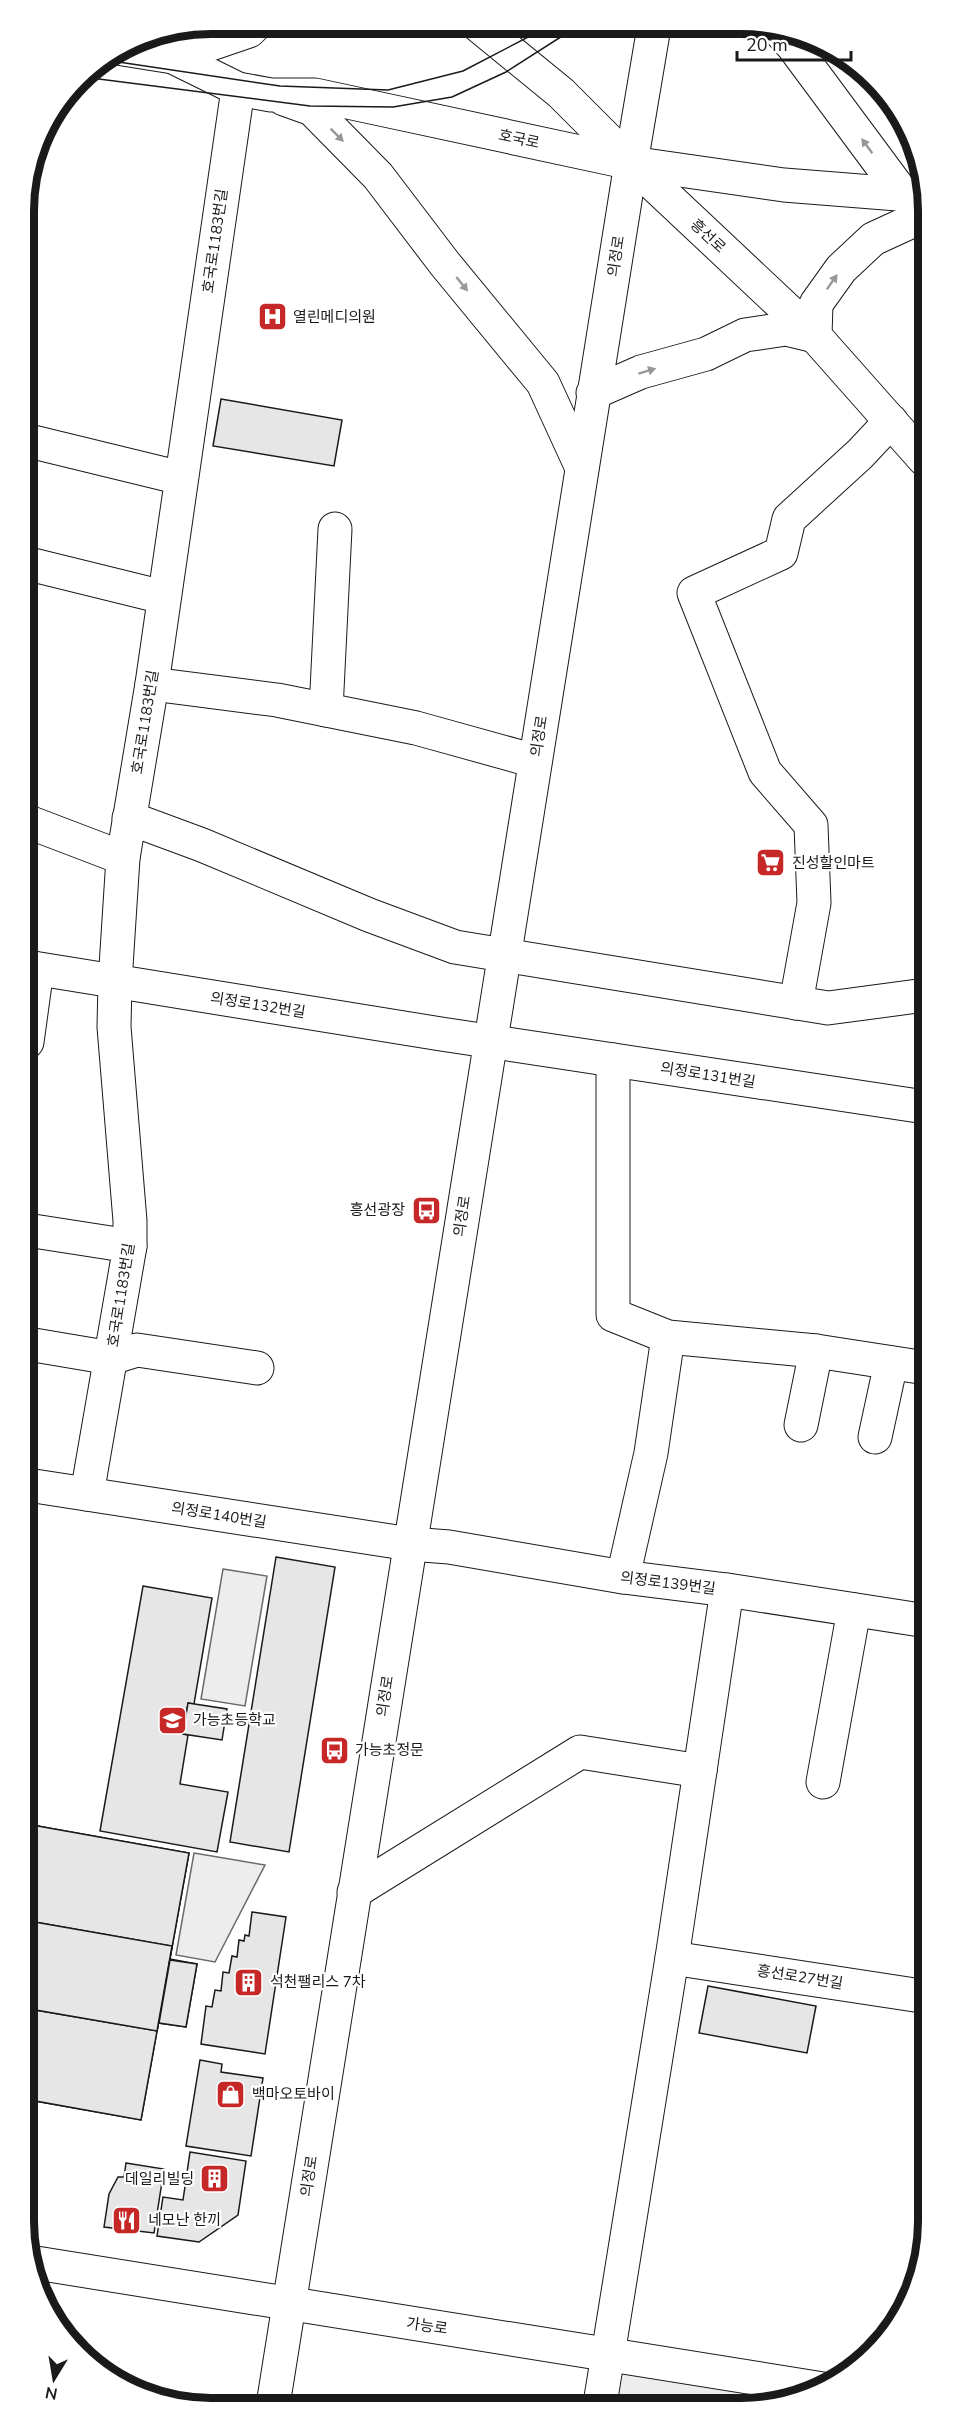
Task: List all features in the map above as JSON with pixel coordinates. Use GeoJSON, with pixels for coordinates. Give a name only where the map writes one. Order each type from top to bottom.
{"type":"FeatureCollection","features":[{"type":"Feature","properties":{"kind":"street"},"geometry":{"type":"LineString","coordinates":[[173,57],[237,35]]}},
{"type":"Feature","properties":{"kind":"street","name":"흥선로"},"geometry":{"type":"LineString","coordinates":[[490,35],[561,93],[631,163],[815,336],[918,452]]}},
{"type":"Feature","properties":{"kind":"street","name":"의정로"},"geometry":{"type":"LineString","coordinates":[[274,2398],[593,393],[653,35]]}},
{"type":"Feature","properties":{"kind":"street"},"geometry":{"type":"LineString","coordinates":[[593,393],[641,372],[706,354],[745,335],[786,329],[815,336],[816,304],[841,269],[916,201],[788,41]]}},
{"type":"Feature","properties":{"kind":"street","name":"호국로"},"geometry":{"type":"LineString","coordinates":[[137,51],[173,57],[238,89],[271,95],[315,95],[631,163],[916,201]]}},
{"type":"Feature","properties":{"kind":"street","name":"호국로1183번길"},"geometry":{"type":"LineString","coordinates":[[87,1494],[130,1246],[130,1221],[114,1028],[123,858],[152,684],[238,89]]}},
{"type":"Feature","properties":{"kind":"street"},"geometry":{"type":"LineString","coordinates":[[271,95],[312,109],[378,176],[445,264],[543,383],[582,468]]}},
{"type":"Feature","properties":{"kind":"street"},"geometry":{"type":"LineString","coordinates":[[796,1003],[814,903],[812,825],[765,772],[694,593],[781,553],[789,519],[860,454],[891,421]]}},
{"type":"Feature","properties":{"kind":"street"},"geometry":{"type":"LineString","coordinates":[[35,442],[181,478]]}},
{"type":"Feature","properties":{"kind":"street"},"geometry":{"type":"LineString","coordinates":[[326,710],[335,529]]}},
{"type":"Feature","properties":{"kind":"street"},"geometry":{"type":"LineString","coordinates":[[35,565],[163,597]]}},
{"type":"Feature","properties":{"kind":"street"},"geometry":{"type":"LineString","coordinates":[[152,684],[277,700],[416,728],[535,761]]}},
{"type":"Feature","properties":{"kind":"street"},"geometry":{"type":"LineString","coordinates":[[129,818],[202,845],[369,915],[455,948],[828,1008],[918,996]]}},
{"type":"Feature","properties":{"kind":"street"},"geometry":{"type":"LineString","coordinates":[[35,824],[123,858]]}},
{"type":"Feature","properties":{"kind":"street","name":"의정로132번길"},"geometry":{"type":"LineString","coordinates":[[35,969],[490,1042]]}},
{"type":"Feature","properties":{"kind":"street","name":"의정로131번길"},"geometry":{"type":"LineString","coordinates":[[490,1042],[918,1106]]}},
{"type":"Feature","properties":{"kind":"street"},"geometry":{"type":"LineString","coordinates":[[613,1060],[612,1315],[668,1337],[816,1351],[918,1367]]}},
{"type":"Feature","properties":{"kind":"street"},"geometry":{"type":"LineString","coordinates":[[35,1231],[130,1246]]}},
{"type":"Feature","properties":{"kind":"street"},"geometry":{"type":"LineString","coordinates":[[623,1577],[651,1453],[668,1337]]}},
{"type":"Feature","properties":{"kind":"street","name":"호국로1183번길"},"geometry":{"type":"LineString","coordinates":[[35,1345],[111,1358],[137,1350],[257,1368]]}},
{"type":"Feature","properties":{"kind":"street"},"geometry":{"type":"LineString","coordinates":[[801,1425],[816,1351]]}},
{"type":"Feature","properties":{"kind":"street"},"geometry":{"type":"LineString","coordinates":[[875,1437],[891,1363]]}},
{"type":"Feature","properties":{"kind":"street","name":"의정로140번길"},"geometry":{"type":"LineString","coordinates":[[35,1486],[410,1544]]}},
{"type":"Feature","properties":{"kind":"street","name":"의정로139번길"},"geometry":{"type":"LineString","coordinates":[[410,1544],[449,1547],[623,1577],[727,1590],[918,1620]]}},
{"type":"Feature","properties":{"kind":"street"},"geometry":{"type":"LineString","coordinates":[[601,2398],[672,1958],[727,1590]]}},
{"type":"Feature","properties":{"kind":"street"},"geometry":{"type":"LineString","coordinates":[[823,1782],[854,1610]]}},
{"type":"Feature","properties":{"kind":"street"},"geometry":{"type":"LineString","coordinates":[[354,1892],[579,1752],[700,1771]]}},
{"type":"Feature","properties":{"kind":"street","name":"흥선로27번길"},"geometry":{"type":"LineString","coordinates":[[672,1958],[918,1995]]}},
{"type":"Feature","properties":{"kind":"street","name":"가능로"},"geometry":{"type":"LineString","coordinates":[[40,2264],[806,2386]]}},
{"type":"Feature","properties":{"kind":"shaded area"},"geometry":{"type":"Polygon","coordinates":[[[223,1569],[267,1576],[245,1706],[201,1699],[223,1569]]]}},
{"type":"Feature","properties":{"kind":"shaded area"},"geometry":{"type":"Polygon","coordinates":[[[194,1853],[265,1865],[215,1962],[176,1955],[194,1853]]]}},
{"type":"Feature","properties":{"kind":"shaded area"},"geometry":{"type":"Polygon","coordinates":[[[608,2353],[806,2386],[765,2397],[601,2398],[608,2353]]]}},
{"type":"Feature","properties":{"kind":"building"},"geometry":{"type":"Polygon","coordinates":[[[221,399],[342,420],[334,466],[213,446],[221,399]]]}},
{"type":"Feature","properties":{"kind":"building"},"geometry":{"type":"Polygon","coordinates":[[[276,1557],[335,1567],[289,1852],[230,1842],[276,1557]]]}},
{"type":"Feature","properties":{"kind":"building"},"geometry":{"type":"Polygon","coordinates":[[[143,1586],[212,1598],[194,1704],[188,1703],[183,1734],[188,1735],[180,1784],[228,1792],[217,1852],[100,1831],[143,1586]]]}},
{"type":"Feature","properties":{"kind":"building"},"geometry":{"type":"Polygon","coordinates":[[[188,1703],[227,1709],[222,1740],[183,1734],[188,1703]]]}},
{"type":"Feature","properties":{"kind":"building"},"geometry":{"type":"Polygon","coordinates":[[[35,1826],[189,1853],[141,2120],[35,2101],[35,1826]]]}},
{"type":"Feature","properties":{"kind":"building"},"geometry":{"type":"Polygon","coordinates":[[[35,1826],[189,1853],[141,2120],[35,2101],[35,1826]]]}},
{"type":"Feature","properties":{"kind":"building","name":"석천팰리스 7차"},"geometry":{"type":"Polygon","coordinates":[[[252,1912],[286,1917],[265,2054],[201,2044],[206,2006],[212,2007],[215,1990],[221,1991],[223,1972],[229,1973],[232,1956],[237,1957],[239,1940],[244,1941],[245,1935],[249,1936],[252,1912]]]}},
{"type":"Feature","properties":{"kind":"building"},"geometry":{"type":"Polygon","coordinates":[[[35,1922],[172,1946],[157,2031],[35,2010],[35,1922]]]}},
{"type":"Feature","properties":{"kind":"building"},"geometry":{"type":"Polygon","coordinates":[[[35,1922],[172,1946],[157,2031],[35,2010],[35,1922]]]}},
{"type":"Feature","properties":{"kind":"building"},"geometry":{"type":"Polygon","coordinates":[[[170,1959],[197,1964],[186,2027],[159,2023],[170,1959]]]}},
{"type":"Feature","properties":{"kind":"building"},"geometry":{"type":"Polygon","coordinates":[[[170,1960],[197,1964],[186,2027],[159,2023],[170,1960]]]}},
{"type":"Feature","properties":{"kind":"building"},"geometry":{"type":"Polygon","coordinates":[[[708,1986],[816,2006],[807,2053],[699,2033],[708,1986]]]}},
{"type":"Feature","properties":{"kind":"building"},"geometry":{"type":"Polygon","coordinates":[[[200,2060],[222,2064],[221,2072],[263,2078],[251,2156],[186,2146],[200,2060]]]}},
{"type":"Feature","properties":{"kind":"building","name":"데일리빌딩"},"geometry":{"type":"Polygon","coordinates":[[[190,2152],[246,2161],[238,2215],[199,2242],[157,2236],[163,2197],[183,2200],[190,2152]]]}},
{"type":"Feature","properties":{"kind":"building"},"geometry":{"type":"Polygon","coordinates":[[[126,2163],[164,2169],[154,2233],[104,2227],[109,2194],[118,2177],[124,2177],[126,2163]]]}},
{"type":"Feature","properties":{"kind":"tram line"},"geometry":{"type":"LineString","coordinates":[[117,62],[280,86],[388,90],[463,71],[532,35]]}},
{"type":"Feature","properties":{"kind":"tram line"},"geometry":{"type":"LineString","coordinates":[[95,78],[310,106],[393,107],[452,97],[506,72],[564,35]]}},
{"type":"Feature","properties":{"kind":"place","name":"열린메디의원"},"geometry":{"type":"Point","coordinates":[272,317]}},
{"type":"Feature","properties":{"kind":"place","name":"진성할인마트"},"geometry":{"type":"Point","coordinates":[771,863]}},
{"type":"Feature","properties":{"kind":"place","name":"흥선광장"},"geometry":{"type":"Point","coordinates":[426,1210]}},
{"type":"Feature","properties":{"kind":"place","name":"가능초등학교"},"geometry":{"type":"Point","coordinates":[172,1720]}},
{"type":"Feature","properties":{"kind":"place","name":"가능초정문"},"geometry":{"type":"Point","coordinates":[334,1750]}},
{"type":"Feature","properties":{"kind":"place","name":"석천팰리스 7차"},"geometry":{"type":"Point","coordinates":[249,1982]}},
{"type":"Feature","properties":{"kind":"place","name":"백마오토바이"},"geometry":{"type":"Point","coordinates":[231,2094]}},
{"type":"Feature","properties":{"kind":"place","name":"데일리빌딩"},"geometry":{"type":"Point","coordinates":[215,2179]}},
{"type":"Feature","properties":{"kind":"place","name":"네모난 한끼"},"geometry":{"type":"Point","coordinates":[127,2220]}}]}
